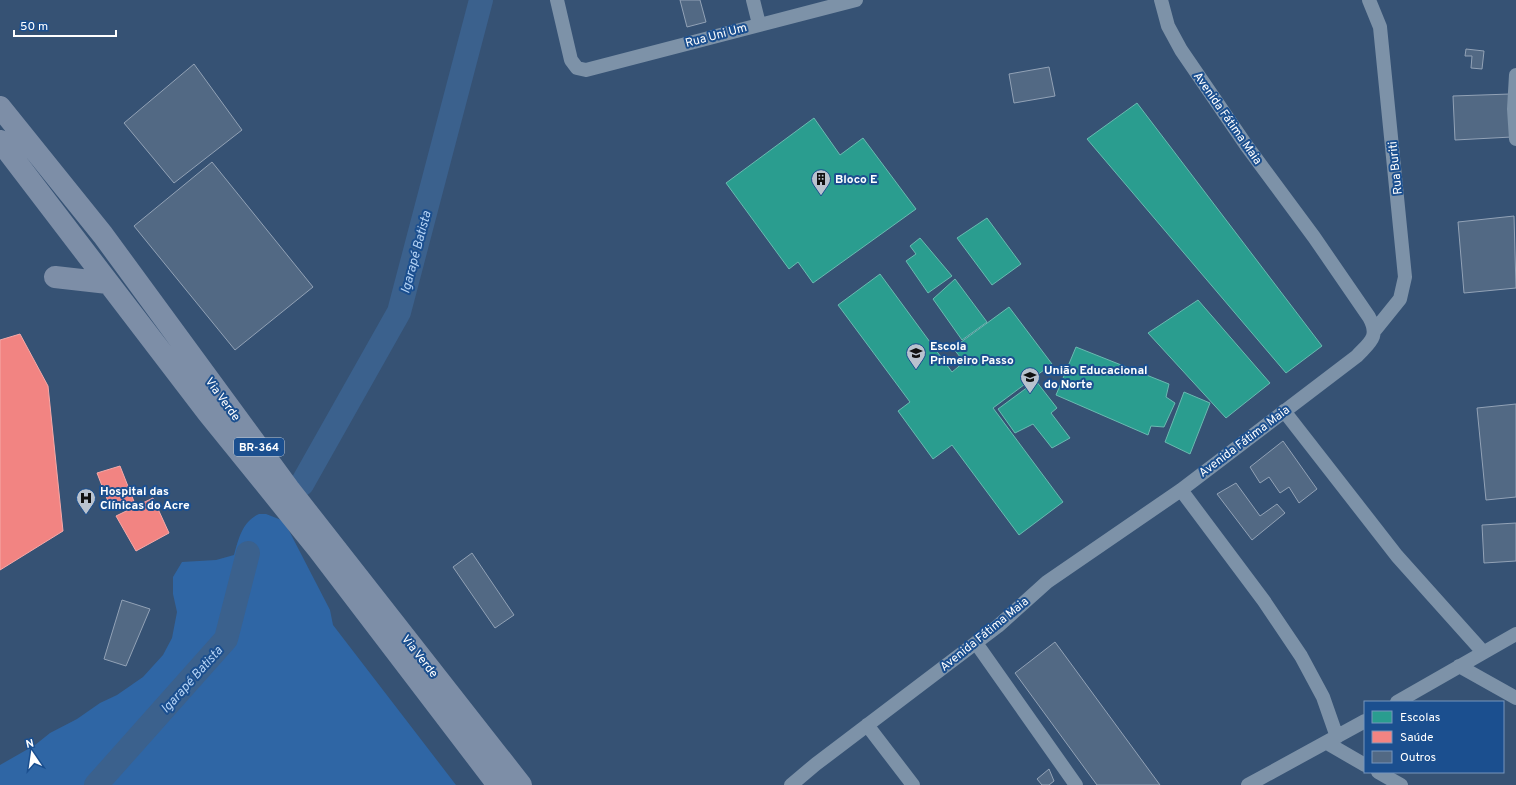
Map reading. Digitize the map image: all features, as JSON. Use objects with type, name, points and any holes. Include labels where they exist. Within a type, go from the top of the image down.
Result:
[{"type":"main road","name":"Via Verde","points":[[0,107],[103,235],[289,489],[521,785]]},
{"type":"main road","name":"Via Verde","points":[[0,142],[220,428],[318,549],[498,785]]},
{"type":"main road","points":[[55,277],[108,283]]},
{"type":"street","name":"Rua Uni Um","points":[[558,0],[571,60],[577,68],[586,70],[856,0]]},
{"type":"street","points":[[753,0],[759,24]]},
{"type":"street","name":"Avenida Fátima Maia","points":[[791,785],[867,725],[976,643],[1047,582],[1181,490],[1284,410],[1357,356],[1370,342],[1375,330],[1369,317],[1246,145],[1181,50],[1168,26],[1161,0]]},
{"type":"street","name":"Rua Buriti","points":[[1369,0],[1380,27],[1405,277],[1400,299],[1375,330]]},
{"type":"street","points":[[1516,75],[1514,109],[1516,139]]},
{"type":"street","points":[[1284,410],[1397,556],[1483,652]]},
{"type":"street","points":[[1181,490],[1264,600],[1301,656],[1324,697],[1332,740],[1364,764]]},
{"type":"street","points":[[1399,701],[1516,634]]},
{"type":"street","points":[[976,643],[1076,785]]},
{"type":"street","points":[[1459,666],[1516,698]]},
{"type":"street","points":[[1248,785],[1364,722]]},
{"type":"street","points":[[867,725],[913,785]]},
{"type":"street","points":[[1380,773],[1400,785]]},
{"type":"shaded area","points":[[259,514],[266,514],[284,521],[330,610],[333,625],[456,785],[0,785],[0,765],[35,745],[50,733],[77,719],[100,703],[117,695],[143,677],[163,655],[172,638],[177,612],[173,594],[173,577],[182,562],[216,560],[234,555],[245,526],[253,517]]},
{"type":"building: Escolas","points":[[1137,103],[1322,346],[1286,373],[1087,139]]},
{"type":"building: Escolas","name":"Bloco E","points":[[814,118],[840,155],[863,138],[916,209],[813,283],[798,262],[789,269],[726,183]]},
{"type":"building: Escolas","points":[[987,218],[1021,264],[992,285],[957,238]]},
{"type":"building: Escolas","points":[[920,238],[952,276],[928,293],[906,261],[916,254],[910,246]]},
{"type":"building: Escolas","points":[[880,274],[952,372],[964,362],[953,348],[1009,307],[1052,364],[993,408],[1063,502],[1019,535],[952,445],[933,459],[898,411],[910,402],[838,305]]},
{"type":"building: Escolas","points":[[955,279],[987,322],[962,340],[933,299]]},
{"type":"building: Escolas","points":[[1198,300],[1270,383],[1226,418],[1148,333]]},
{"type":"building: Escolas","points":[[1076,347],[1169,384],[1166,397],[1175,403],[1164,427],[1151,426],[1148,435],[1056,395]]},
{"type":"building: Escolas","points":[[1036,381],[1057,408],[1051,413],[1070,438],[1052,448],[1033,424],[1015,433],[998,409]]},
{"type":"building: Escolas","points":[[1184,392],[1210,403],[1190,454],[1165,442]]},
{"type":"building: Saúde","points":[[20,334],[48,386],[63,531],[0,570],[0,340]]},
{"type":"building: Saúde","points":[[120,466],[135,504],[111,509],[97,473]]},
{"type":"building: Saúde","points":[[153,498],[169,533],[136,551],[116,516]]},
{"type":"building: Outros","points":[[680,0],[700,0],[706,22],[687,27]]},
{"type":"building: Outros","points":[[1466,49],[1484,51],[1482,69],[1471,68],[1472,56],[1465,56]]},
{"type":"building: Outros","points":[[194,64],[242,130],[174,183],[124,123]]},
{"type":"building: Outros","points":[[1049,67],[1055,96],[1014,103],[1009,74]]},
{"type":"building: Outros","points":[[1510,94],[1512,137],[1455,140],[1453,96]]},
{"type":"building: Outros","points":[[212,162],[313,287],[235,350],[134,226]]},
{"type":"building: Outros","points":[[1514,216],[1516,288],[1464,293],[1458,222]]},
{"type":"building: Outros","points":[[1516,404],[1516,497],[1486,500],[1477,408]]},
{"type":"building: Outros","points":[[1283,441],[1317,489],[1299,503],[1289,487],[1280,493],[1269,477],[1260,483],[1250,467]]},
{"type":"building: Outros","points":[[1236,483],[1260,516],[1277,504],[1285,513],[1252,540],[1217,494]]},
{"type":"building: Outros","points":[[1516,523],[1516,561],[1484,563],[1482,525]]},
{"type":"building: Outros","points":[[472,553],[514,615],[495,628],[453,567]]},
{"type":"building: Outros","points":[[122,600],[150,609],[126,666],[104,659]]},
{"type":"building: Outros","points":[[1055,642],[1160,785],[1097,785],[1015,673]]},
{"type":"building: Outros","points":[[1049,769],[1054,781],[1049,785],[1042,785],[1037,779]]},
{"type":"waterway","name":"Igarapé Batista","points":[[302,484],[399,312],[481,0]]},
{"type":"waterway","name":"Igarapé Batista","points":[[96,785],[226,639],[248,553]]},
{"type":"place","name":"Bloco E","points":[[821,196]]},
{"type":"place","name":"Escola Primeiro Passo","points":[[916,370]]},
{"type":"place","name":"União Educacional do Norte","points":[[1030,394]]},
{"type":"place","name":"Hospital das Clínicas do Acre","points":[[86,515]]}]
